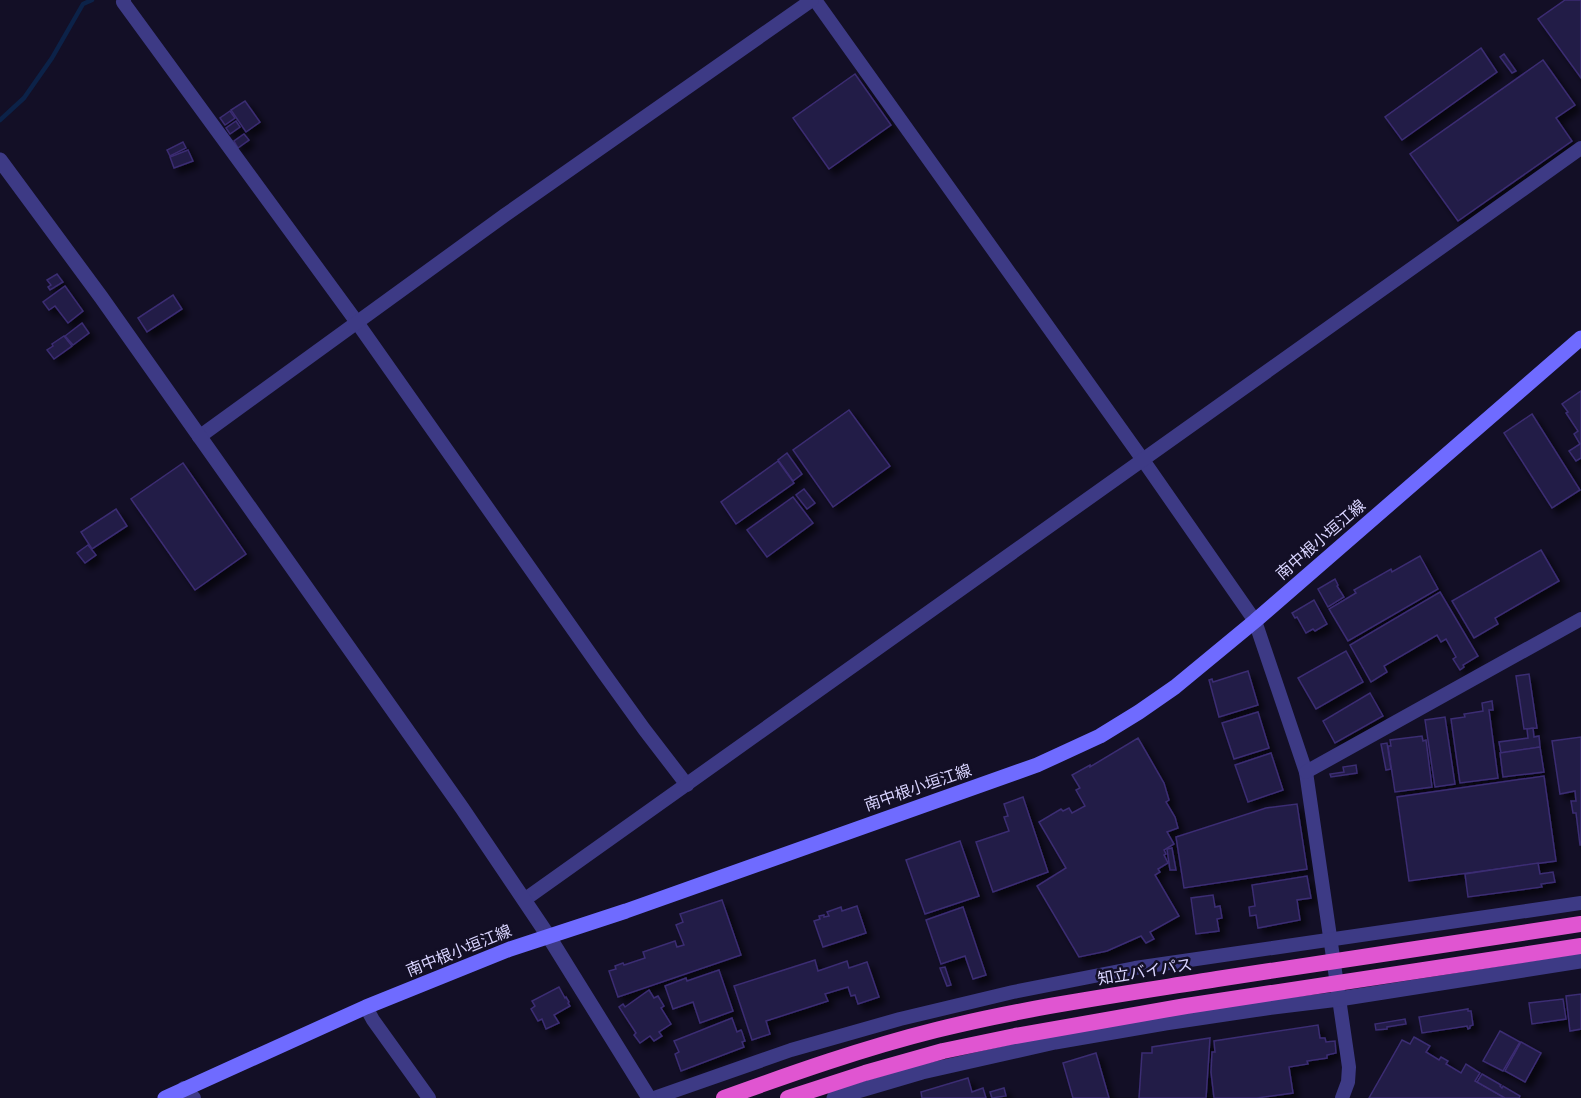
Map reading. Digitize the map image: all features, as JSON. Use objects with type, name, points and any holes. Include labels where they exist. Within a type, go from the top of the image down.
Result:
[{"type":"highway","name":"知立バイパス","points":[[724,1098],[862,1051],[935,1030],[1010,1014],[1095,998],[1581,924]]},
{"type":"highway","points":[[788,1098],[943,1051],[1015,1036],[1186,1006],[1581,946]]},
{"type":"main road","name":"南中根小垣江線","points":[[165,1098],[189,1093],[366,1007],[510,949],[626,911],[1037,765],[1100,736],[1166,693],[1255,621],[1581,338]]},
{"type":"street","points":[[124,0],[123,2],[356,321],[644,729],[687,785]]},
{"type":"street","points":[[199,437],[356,321],[633,123],[814,0],[1143,460],[1255,621],[1306,772],[1349,1067],[1348,1082],[1342,1098]]},
{"type":"street","points":[[524,900],[1581,148]]},
{"type":"street","points":[[0,160],[101,297],[462,808],[549,936],[649,1098]]},
{"type":"street","points":[[1306,772],[1581,619]]},
{"type":"street","points":[[654,1098],[791,1050],[900,1019],[1012,992],[1135,968],[1581,903]]},
{"type":"street","points":[[834,1098],[922,1072],[1055,1042],[1165,1023],[1340,999],[1581,960]]},
{"type":"street","points":[[366,1007],[429,1098]]},
{"type":"building","points":[[1565,0],[1581,0],[1581,78],[1538,19]]},
{"type":"building","points":[[1481,48],[1497,72],[1402,140],[1385,117]]},
{"type":"building","points":[[1504,54],[1516,71],[1512,73],[1500,57]]},
{"type":"building","points":[[1543,60],[1575,105],[1556,118],[1572,141],[1458,221],[1410,154]]},
{"type":"building","points":[[855,74],[891,125],[829,169],[793,118]]},
{"type":"building","points":[[245,101],[260,122],[246,132],[231,110]]},
{"type":"building","points":[[230,111],[235,118],[225,125],[220,118]]},
{"type":"building","points":[[236,121],[240,127],[230,134],[226,128]]},
{"type":"building","points":[[244,134],[249,140],[238,148],[234,141]]},
{"type":"building","points":[[183,142],[186,148],[170,156],[167,150]]},
{"type":"building","points":[[188,150],[193,161],[174,168],[170,157]]},
{"type":"building","points":[[57,274],[63,282],[50,290],[48,287],[51,285],[47,280]]},
{"type":"building","points":[[65,286],[83,311],[68,323],[55,306],[49,310],[43,302]]},
{"type":"building","points":[[173,295],[182,309],[147,332],[138,318]]},
{"type":"building","points":[[82,323],[89,333],[73,345],[65,336]]},
{"type":"building","points":[[64,336],[72,346],[54,359],[47,350]]},
{"type":"building","points":[[1581,391],[1581,458],[1576,461],[1569,451],[1580,444],[1574,434],[1578,431],[1562,404]]},
{"type":"building","points":[[849,410],[890,466],[833,507],[793,450]]},
{"type":"building","points":[[1532,414],[1580,490],[1552,508],[1504,433]]},
{"type":"building","points":[[787,453],[802,474],[793,481],[778,460]]},
{"type":"building","points":[[778,461],[794,483],[736,524],[721,502]]},
{"type":"building","points":[[183,463],[246,554],[195,590],[131,499]]},
{"type":"building","points":[[804,489],[815,503],[807,509],[796,495]]},
{"type":"building","points":[[793,497],[813,523],[767,557],[747,530]]},
{"type":"building","points":[[116,509],[127,526],[92,549],[81,532]]},
{"type":"building","points":[[88,545],[96,555],[85,563],[77,553]]},
{"type":"building","points":[[1541,550],[1559,581],[1495,618],[1498,624],[1474,638],[1452,601]]},
{"type":"building","points":[[1420,556],[1438,589],[1348,641],[1329,609],[1356,593],[1354,590]]},
{"type":"building","points":[[1335,579],[1344,597],[1328,607],[1318,589]]},
{"type":"building","points":[[1440,592],[1478,656],[1463,665],[1464,667],[1460,670],[1453,659],[1456,657],[1446,639],[1441,642],[1437,635],[1384,666],[1387,672],[1371,682],[1350,645]]},
{"type":"building","points":[[1314,600],[1327,624],[1306,633],[1297,617],[1295,618],[1292,613]]},
{"type":"building","points":[[1346,651],[1363,682],[1316,709],[1298,678]]},
{"type":"building","points":[[1248,671],[1258,705],[1219,717],[1209,680],[1212,679],[1213,682]]},
{"type":"building","points":[[1529,674],[1537,728],[1524,729],[1516,676]]},
{"type":"building","points":[[1370,693],[1383,716],[1335,743],[1323,721]]},
{"type":"building","points":[[1492,701],[1493,710],[1489,710],[1498,778],[1460,783],[1451,719],[1483,711],[1482,703]]},
{"type":"building","points":[[1258,712],[1269,748],[1234,759],[1222,723]]},
{"type":"building","points":[[1445,717],[1455,784],[1435,787],[1425,720]]},
{"type":"building","points":[[1533,728],[1534,737],[1539,736],[1540,747],[1501,753],[1499,742],[1528,738],[1527,729]]},
{"type":"building","points":[[1422,736],[1423,741],[1426,740],[1432,787],[1395,792],[1388,746],[1391,746],[1390,740]]},
{"type":"building","points":[[1581,737],[1580,845],[1576,813],[1573,813],[1571,801],[1576,801],[1575,791],[1560,794],[1552,741]]},
{"type":"building","points":[[1138,738],[1164,783],[1169,800],[1166,802],[1175,817],[1178,828],[1167,832],[1174,844],[1164,850],[1168,863],[1158,869],[1160,872],[1155,875],[1179,916],[1150,932],[1154,939],[1146,943],[1141,936],[1107,951],[1079,957],[1037,886],[1066,868],[1039,822],[1061,809],[1063,811],[1069,808],[1072,813],[1085,806],[1076,790],[1080,788],[1072,775],[1090,765],[1090,767]]},
{"type":"building","points":[[1387,743],[1391,769],[1386,770],[1381,744]]},
{"type":"building","points":[[1540,747],[1544,772],[1503,777],[1500,753]]},
{"type":"building","points":[[1271,753],[1283,790],[1248,802],[1235,765]]},
{"type":"building","points":[[1356,765],[1357,773],[1331,777],[1330,774],[1344,772],[1343,767]]},
{"type":"building","points":[[1544,776],[1556,861],[1409,881],[1397,797]]},
{"type":"building","points":[[1023,797],[1048,872],[993,892],[976,842],[1009,831],[1004,817],[1008,816],[1004,804]]},
{"type":"building","points":[[1297,804],[1307,869],[1184,888],[1176,837],[1266,808]]},
{"type":"building","points":[[960,841],[979,896],[925,914],[906,860]]},
{"type":"building","points":[[1172,848],[1176,870],[1170,870],[1167,849]]},
{"type":"building","points":[[1538,863],[1540,874],[1553,872],[1555,882],[1541,884],[1542,887],[1468,897],[1465,874]]},
{"type":"building","points":[[1307,876],[1311,898],[1297,900],[1300,920],[1258,928],[1256,915],[1250,916],[1249,907],[1255,906],[1252,885]]},
{"type":"building","points":[[1213,895],[1215,907],[1220,906],[1222,918],[1217,919],[1219,931],[1196,934],[1191,898]]},
{"type":"building","points":[[722,900],[741,955],[618,997],[609,971],[623,963],[624,965],[645,958],[643,952],[675,941],[677,947],[684,945],[676,925],[683,922],[680,914]]},
{"type":"building","points":[[857,906],[866,933],[823,947],[814,921],[820,919],[819,916],[829,916],[827,912],[841,907],[842,911]]},
{"type":"building","points":[[963,907],[986,975],[973,979],[965,956],[941,964],[926,920]]},
{"type":"building","points":[[815,960],[818,971],[847,961],[849,968],[867,962],[879,997],[858,1004],[855,995],[851,996],[848,987],[825,994],[828,1001],[766,1021],[770,1034],[752,1040],[734,986]]},
{"type":"building","points":[[945,967],[951,985],[947,986],[940,968]]},
{"type":"building","points":[[719,970],[733,1011],[700,1023],[693,1002],[673,1009],[665,986]]},
{"type":"building","points":[[559,987],[570,1006],[554,1015],[559,1023],[546,1029],[542,1019],[538,1021],[531,1009],[535,1006],[532,1001]]},
{"type":"building","points":[[649,990],[654,998],[658,996],[664,1006],[661,1008],[671,1024],[659,1032],[662,1036],[654,1041],[650,1036],[640,1043],[619,1007],[623,1004],[625,1007]]},
{"type":"building","points":[[1581,994],[1581,1029],[1570,1031],[1566,996]]},
{"type":"building","points":[[1563,999],[1566,1019],[1532,1024],[1529,1003]]},
{"type":"building","points":[[1468,1009],[1471,1011],[1473,1025],[1470,1028],[1468,1029],[1467,1026],[1422,1033],[1419,1017]]},
{"type":"building","points":[[732,1018],[737,1032],[741,1030],[742,1032],[744,1047],[681,1071],[675,1054],[679,1052],[674,1041]]},
{"type":"building","points":[[1405,1019],[1406,1024],[1376,1030],[1375,1024]]},
{"type":"building","points":[[1318,1025],[1320,1038],[1325,1038],[1326,1042],[1335,1041],[1336,1053],[1327,1055],[1327,1058],[1307,1061],[1308,1064],[1289,1067],[1293,1093],[1257,1098],[1214,1098],[1211,1072],[1212,1052],[1215,1052],[1214,1041]]},
{"type":"building","points":[[1500,1031],[1520,1042],[1503,1071],[1483,1061]]},
{"type":"building","points":[[1414,1037],[1430,1046],[1426,1052],[1439,1060],[1441,1057],[1448,1061],[1446,1064],[1461,1073],[1466,1064],[1480,1073],[1475,1081],[1505,1098],[1369,1098],[1402,1040],[1410,1044]]},
{"type":"building","points":[[1210,1038],[1206,1098],[1139,1098],[1142,1053],[1152,1053],[1152,1047]]},
{"type":"building","points":[[1521,1042],[1541,1053],[1525,1082],[1505,1071]]},
{"type":"building","points":[[1096,1053],[1109,1098],[1073,1098],[1063,1063]]},
{"type":"building","points":[[1482,1074],[1501,1085],[1502,1088],[1503,1086],[1520,1096],[1519,1098],[1505,1098],[1477,1082]]},
{"type":"building","points":[[968,1078],[972,1092],[983,1088],[986,1098],[922,1098],[921,1092]]},
{"type":"building","points":[[1004,1088],[1006,1096],[992,1098],[990,1092]]},
{"type":"waterway","points":[[0,120],[24,98],[52,58],[83,4],[92,0]]}]
